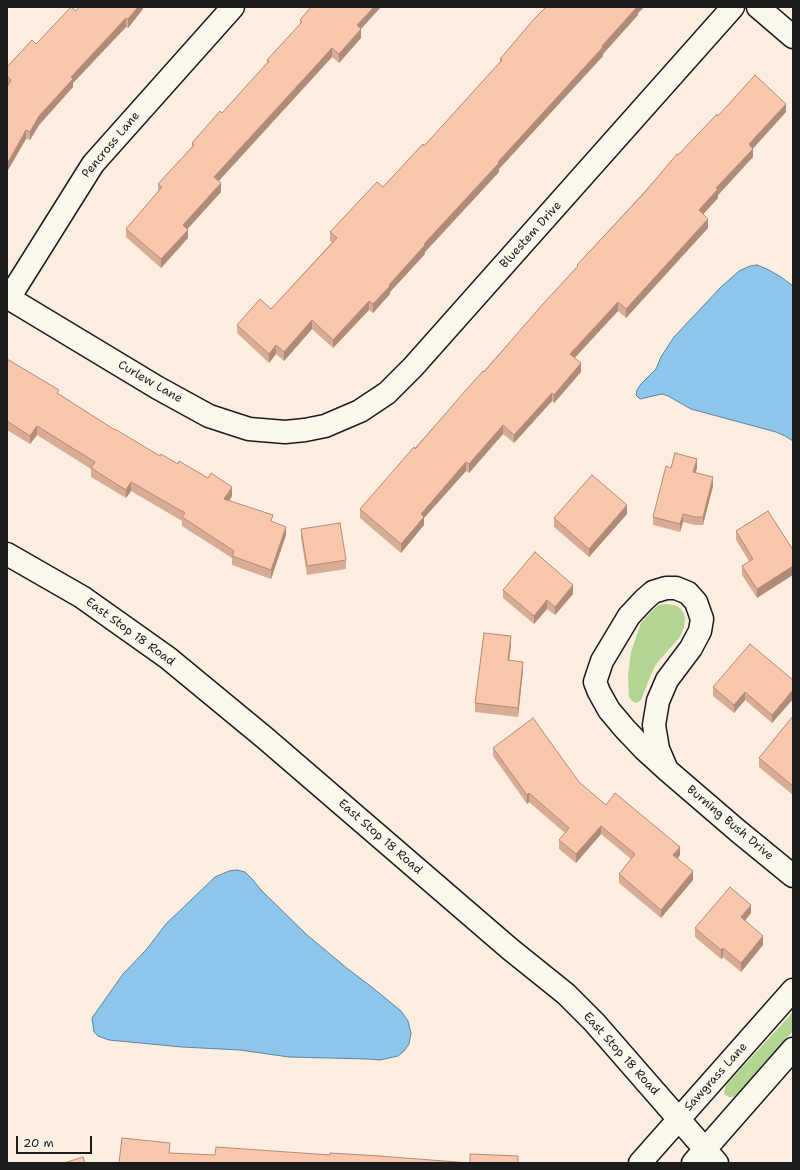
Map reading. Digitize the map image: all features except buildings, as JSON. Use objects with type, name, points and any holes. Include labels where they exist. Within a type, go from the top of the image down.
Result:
[{"type":"street","name":"Pencross Lane","points":[[8,298],[93,164],[233,7]]},
{"type":"street","name":"Bluestem Drive","points":[[305,430],[324,426],[360,411],[387,393],[418,361],[733,7]]},
{"type":"street","points":[[758,7],[793,37]]},
{"type":"street","name":"Curlew Lane","points":[[8,298],[152,384],[210,416],[249,429],[285,432],[305,430]]},
{"type":"street","name":"East Stop 18 Road","points":[[7,554],[82,598],[168,658],[265,738],[504,944],[566,994],[594,1022],[679,1119],[705,1158]]},
{"type":"street","name":"Burning Bush Drive","points":[[667,770],[658,749],[654,725],[658,701],[667,680],[691,648],[700,632],[702,619],[696,602],[688,593],[676,588],[666,588],[653,592],[629,616],[602,661],[595,682],[599,692],[609,710],[644,749],[667,770],[738,831],[793,876]]},
{"type":"street","name":"Sawgrass Lane","points":[[640,1163],[793,990]]},
{"type":"street","points":[[705,1158],[793,1049]]},
{"type":"green space","points":[[659,605],[675,605],[681,609],[685,619],[684,627],[679,638],[656,664],[642,698],[636,703],[629,697],[628,675],[631,652],[641,623]]},
{"type":"green space","points":[[793,1012],[793,1031],[736,1095],[729,1097],[725,1095],[724,1092],[726,1085]]},
{"type":"water","points":[[757,265],[781,277],[793,286],[793,441],[776,432],[691,409],[662,394],[640,399],[636,395],[641,384],[656,369],[661,357],[674,337],[721,287],[739,271],[750,266]]},
{"type":"water","points":[[237,870],[245,872],[261,890],[307,935],[401,1011],[408,1021],[411,1033],[409,1044],[404,1051],[398,1056],[380,1060],[289,1057],[240,1050],[182,1047],[109,1040],[98,1036],[94,1032],[92,1018],[123,974],[146,950],[166,924],[215,877],[229,871]]}]
